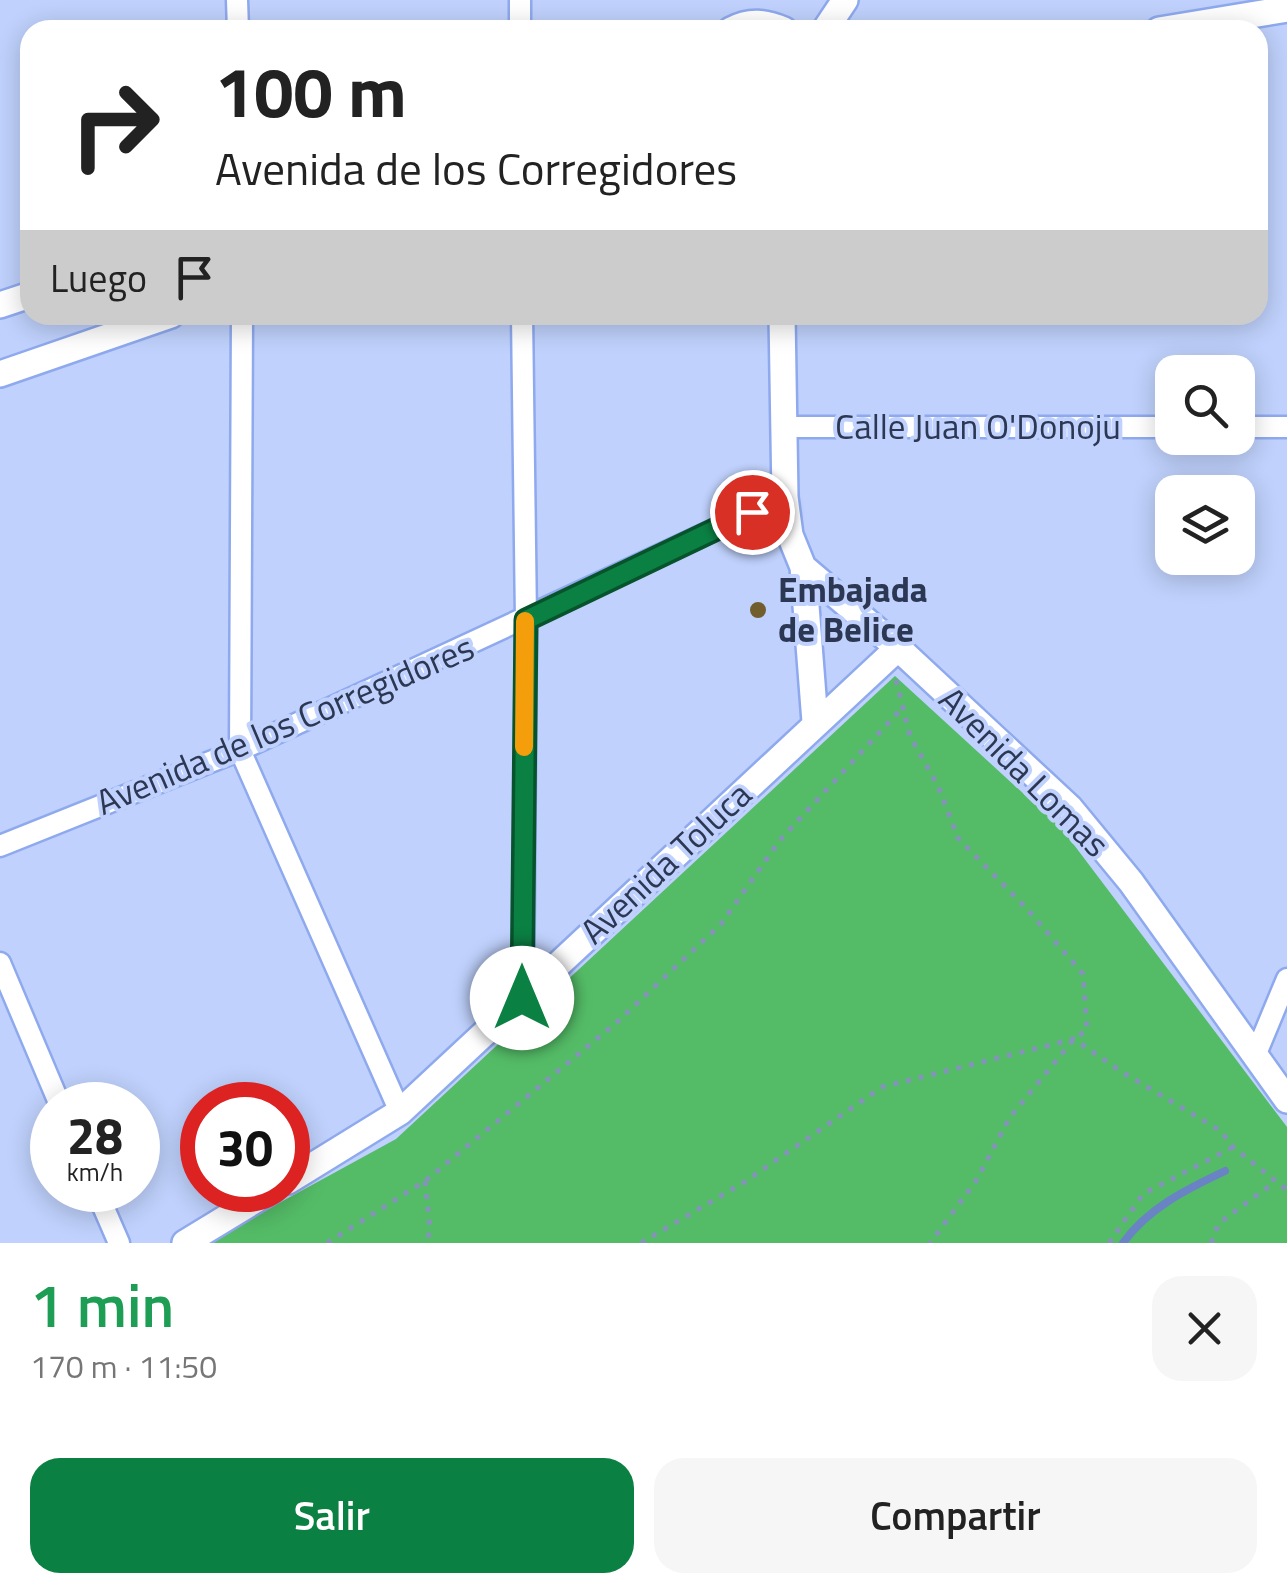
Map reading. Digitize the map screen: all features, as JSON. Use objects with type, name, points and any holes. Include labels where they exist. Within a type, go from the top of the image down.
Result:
[{"type":"street","points":[[748,20],[768,0]]},
{"type":"street","points":[[1220,20],[1287,9]]},
{"type":"street","points":[[0,374],[142,325]]},
{"type":"street","points":[[242,325],[240,750],[400,1112]]},
{"type":"street","points":[[522,325],[526,620],[522,998]]},
{"type":"street","points":[[782,325],[785,497],[790,536],[803,567],[815,722]]},
{"type":"street","name":"Calle Juan O'Donoju","points":[[783,427],[1155,427]]},
{"type":"street","points":[[1255,427],[1287,427]]},
{"type":"street","name":"Avenida de los Corregidores","points":[[0,846],[240,750],[785,497]]},
{"type":"street","name":"Avenida Lomas","points":[[803,567],[898,648],[1070,808],[1131,882],[1287,1100]]},
{"type":"street","name":"Avenida Toluca","points":[[310,1167],[400,1112],[898,648]]},
{"type":"street","points":[[0,962],[50,1082]]},
{"type":"street","points":[[1254,1056],[1287,979]]},
{"type":"street","points":[[105,1212],[118,1243]]},
{"type":"street","points":[[186,1243],[236,1212]]},
{"type":"path","points":[[898,648],[895,676],[910,736],[938,786],[958,838],[1083,974],[1086,1030],[1074,1038],[1010,1117],[976,1181],[930,1243]]},
{"type":"path","points":[[327,1243],[425,1181],[616,1023],[720,924],[780,840],[903,707]]},
{"type":"path","points":[[641,1243],[746,1181],[882,1087],[1074,1038],[1122,1072],[1222,1131],[1233,1147],[1287,1190]]},
{"type":"path","points":[[1109,1243],[1143,1194],[1233,1147]]},
{"type":"path","points":[[425,1181],[426,1240]]},
{"type":"path","points":[[1212,1243],[1219,1223],[1275,1182]]},
{"type":"green space","points":[[895,676],[1062,829],[1287,1127],[1287,1243],[206,1243],[263,1212],[310,1212],[310,1186],[396,1139]]},
{"type":"waterway","points":[[1123,1243],[1156,1210],[1225,1171]]},
{"type":"slow traffic","points":[[524,747],[525,621]]},
{"type":"place","name":"Embajada de Belice","points":[[758,610]]},
{"type":"route","points":[[522,998],[526,620],[752,512]]}]
